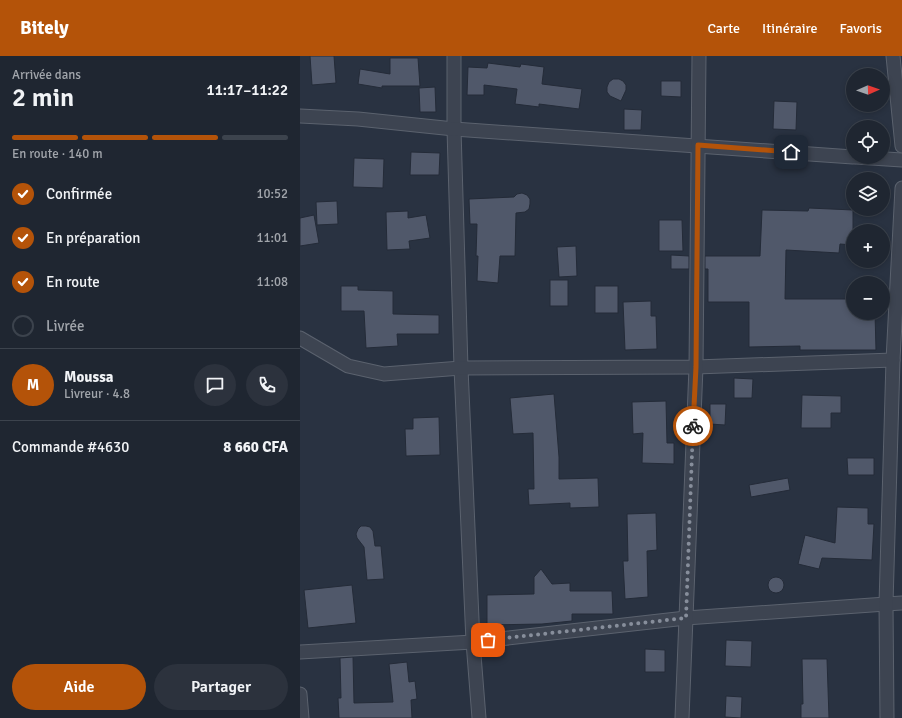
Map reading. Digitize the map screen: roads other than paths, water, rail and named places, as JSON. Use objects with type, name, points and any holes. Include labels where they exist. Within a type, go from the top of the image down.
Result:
[{"type":"street","points":[[454,56],[454,128],[461,368],[473,642],[479,718]]},
{"type":"street","points":[[682,718],[696,367],[699,56]]},
{"type":"street","points":[[893,56],[902,146]]},
{"type":"street","points":[[300,116],[358,119],[454,128],[846,156]]},
{"type":"street","points":[[890,159],[902,160]]},
{"type":"street","points":[[887,718],[886,604],[893,360],[902,188]]},
{"type":"street","points":[[300,338],[348,366],[384,374],[461,368],[696,367],[893,360]]},
{"type":"street","points":[[300,652],[473,642],[686,618],[902,603]]},
{"type":"street","points":[[300,694],[302,718]]}]
